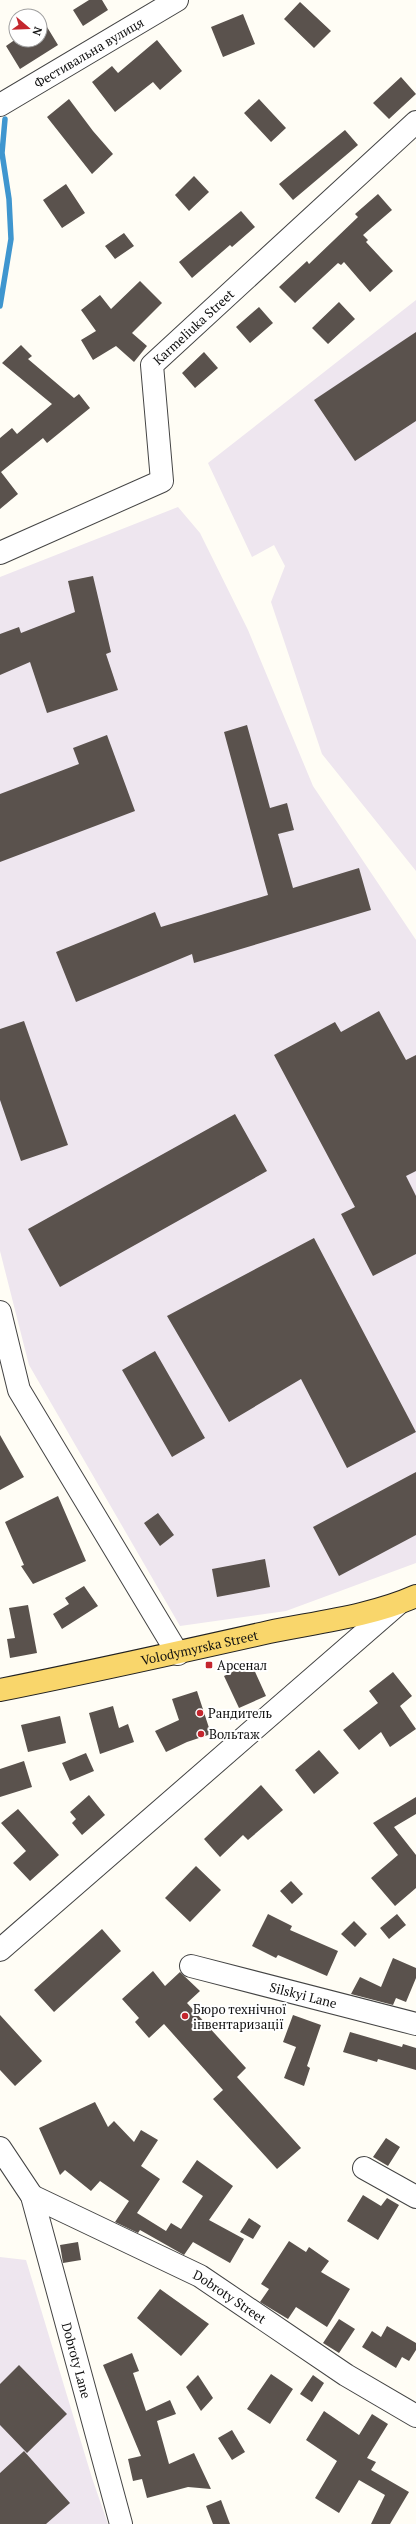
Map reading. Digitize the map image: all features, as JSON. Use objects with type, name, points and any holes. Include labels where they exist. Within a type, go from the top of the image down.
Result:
[{"type":"main road","name":"Volodymyrska Street","points":[[0,1690],[178,1654],[407,1600]]},
{"type":"street","name":"Фестивальна вулиця","points":[[0,105],[177,0]]},
{"type":"street","name":"Karmeliuka Street","points":[[0,553],[162,481],[152,365],[416,122]]},
{"type":"street","points":[[0,1312],[19,1390],[178,1654]]},
{"type":"street","name":"Volodymyrska Street","points":[[0,1950],[407,1600]]},
{"type":"street","name":"Silskyi Lane","points":[[191,1966],[416,2024]]},
{"type":"street","points":[[0,2148],[32,2196]]},
{"type":"street","points":[[364,2168],[416,2197]]},
{"type":"street","name":"Dobroty Street","points":[[32,2196],[200,2276],[346,2375],[416,2416]]},
{"type":"street","name":"Dobroty Lane","points":[[32,2196],[121,2524]]},
{"type":"shaded area","points":[[416,300],[416,871],[322,754],[271,602],[285,566],[274,545],[252,557],[208,463]]},
{"type":"shaded area","points":[[178,507],[200,533],[248,630],[313,786],[416,940],[416,1563],[286,1611],[180,1626],[29,1365],[0,1251],[0,577]]},
{"type":"shaded area","points":[[0,2257],[26,2260],[92,2478],[108,2524],[0,2524]]},
{"type":"building","points":[[89,0],[102,0],[108,10],[83,26],[73,10]]},
{"type":"building","points":[[300,2],[331,31],[314,48],[284,19]]},
{"type":"building","points":[[243,14],[255,44],[223,57],[211,27]]},
{"type":"building","points":[[48,29],[58,45],[20,69],[6,46],[8,45],[8,48],[48,48]]},
{"type":"building","points":[[157,40],[182,71],[160,90],[153,82],[115,112],[92,82],[112,66],[118,73]]},
{"type":"building","points":[[401,77],[416,94],[389,119],[373,103]]},
{"type":"building","points":[[69,99],[93,131],[113,154],[92,174],[47,117]]},
{"type":"building","points":[[259,99],[286,128],[271,142],[244,113]]},
{"type":"building","points":[[345,130],[358,145],[293,200],[279,184]]},
{"type":"building","points":[[194,176],[209,192],[189,211],[175,195]]},
{"type":"building","points":[[66,184],[85,213],[62,228],[43,200]]},
{"type":"building","points":[[378,194],[392,210],[363,235],[368,240],[366,242],[393,271],[370,292],[344,262],[341,265],[338,263],[295,303],[279,287],[307,261],[309,264],[358,217],[355,214]]},
{"type":"building","points":[[241,211],[255,227],[232,247],[230,245],[192,278],[179,262]]},
{"type":"building","points":[[124,233],[134,246],[115,259],[105,246]]},
{"type":"building","points":[[140,281],[162,303],[132,333],[147,346],[134,362],[116,346],[93,360],[81,340],[96,331],[81,310],[100,295],[111,309]]},
{"type":"building","points":[[339,302],[355,319],[328,344],[312,328]]},
{"type":"building","points":[[259,307],[273,323],[250,343],[236,327]]},
{"type":"building","points":[[416,332],[416,421],[355,461],[314,400]]},
{"type":"building","points":[[21,345],[32,356],[28,359],[74,398],[79,394],[90,408],[47,443],[43,438],[1,472],[18,494],[0,509],[0,438],[12,428],[17,434],[52,404],[2,363]]},
{"type":"building","points":[[204,352],[218,368],[195,388],[182,373]]},
{"type":"building","points":[[93,576],[111,652],[106,654],[118,690],[47,713],[30,662],[0,675],[0,634],[19,627],[21,633],[75,612],[68,581]]},
{"type":"building","points":[[247,725],[270,808],[287,803],[294,830],[278,834],[293,888],[359,868],[371,910],[194,963],[192,954],[76,1002],[56,952],[155,912],[161,927],[268,895],[224,732]]},
{"type":"building","points":[[107,735],[135,811],[0,862],[0,794],[79,764],[73,748]]},
{"type":"building","points":[[379,1011],[406,1060],[416,1055],[416,1171],[406,1176],[416,1196],[416,1254],[373,1276],[341,1214],[355,1207],[274,1055],[335,1022],[341,1032]]},
{"type":"building","points":[[24,1021],[68,1145],[21,1161],[0,1100],[0,1029]]},
{"type":"building","points":[[235,1114],[267,1171],[60,1287],[28,1229]]},
{"type":"building","points":[[314,1238],[416,1432],[347,1468],[301,1379],[229,1422],[167,1316]]},
{"type":"building","points":[[155,1351],[205,1438],[172,1457],[122,1370]]},
{"type":"building","points":[[0,1435],[24,1477],[0,1490]]},
{"type":"building","points":[[416,1472],[416,1535],[339,1576],[313,1527]]},
{"type":"building","points":[[58,1496],[86,1561],[33,1584],[21,1566],[24,1565],[5,1522]]},
{"type":"building","points":[[158,1513],[174,1535],[160,1546],[144,1523]]},
{"type":"building","points":[[265,1559],[270,1587],[217,1597],[212,1569]]},
{"type":"building","points":[[84,1586],[98,1606],[62,1629],[53,1614],[69,1604],[65,1598]]},
{"type":"building","points":[[28,1605],[37,1653],[10,1658],[7,1639],[15,1638],[9,1608]]},
{"type":"building","points":[[251,1663],[266,1696],[239,1708],[224,1676]]},
{"type":"building","points":[[393,1672],[412,1696],[400,1706],[416,1729],[390,1747],[381,1732],[359,1750],[343,1730],[378,1703],[369,1691]]},
{"type":"building","points":[[197,1691],[211,1734],[187,1742],[166,1752],[155,1731],[179,1720],[172,1699]]},
{"type":"building","points":[[113,1706],[119,1728],[128,1724],[134,1742],[100,1754],[89,1713]]},
{"type":"building","points":[[60,1716],[66,1743],[28,1752],[21,1725]]},
{"type":"building","points":[[319,1750],[339,1773],[314,1794],[295,1770]]},
{"type":"building","points":[[86,1753],[94,1771],[70,1781],[62,1763]]},
{"type":"building","points":[[24,1761],[32,1787],[0,1797],[0,1769]]},
{"type":"building","points":[[261,1785],[283,1810],[248,1840],[243,1835],[220,1857],[204,1839]]},
{"type":"building","points":[[89,1795],[105,1815],[82,1835],[72,1823],[76,1819],[70,1812]]},
{"type":"building","points":[[416,1797],[416,1814],[394,1827],[416,1855],[416,1888],[395,1906],[371,1878],[398,1855],[373,1823]]},
{"type":"building","points":[[18,1809],[59,1855],[30,1881],[13,1863],[26,1851],[1,1823]]},
{"type":"building","points":[[196,1866],[221,1890],[190,1922],[165,1898]]},
{"type":"building","points":[[291,1881],[303,1894],[292,1904],[280,1891]]},
{"type":"building","points":[[268,1914],[292,1926],[290,1930],[338,1951],[327,1976],[278,1955],[276,1958],[252,1946]]},
{"type":"building","points":[[397,1914],[406,1925],[389,1939],[380,1928]]},
{"type":"building","points":[[354,1921],[367,1934],[355,1947],[341,1934]]},
{"type":"building","points":[[102,1929],[121,1951],[54,2012],[34,1990]]},
{"type":"building","points":[[393,1958],[416,1968],[416,1978],[406,2002],[396,1998],[393,2005],[351,1994],[360,1977],[381,1987]]},
{"type":"building","points":[[153,1971],[165,1986],[180,1972],[200,1991],[187,2003],[246,2068],[237,2077],[301,2148],[277,2169],[213,2099],[223,2090],[164,2024],[149,2038],[135,2022],[139,2018],[122,1999]]},
{"type":"building","points":[[0,2015],[42,2061],[15,2086],[0,2070]]},
{"type":"building","points":[[293,2015],[321,2025],[307,2066],[310,2068],[304,2086],[284,2078],[296,2047],[283,2042]]},
{"type":"building","points":[[350,2032],[402,2047],[403,2044],[416,2048],[416,2070],[378,2059],[377,2062],[343,2052]]},
{"type":"building","points":[[95,2102],[108,2127],[114,2121],[134,2142],[141,2130],[158,2140],[141,2166],[160,2179],[137,2213],[166,2231],[171,2223],[181,2229],[203,2196],[182,2182],[197,2160],[233,2186],[209,2220],[244,2239],[230,2263],[193,2242],[184,2255],[140,2230],[138,2233],[115,2222],[129,2201],[100,2181],[91,2191],[65,2170],[60,2175],[39,2128]]},
{"type":"building","points":[[386,2138],[400,2147],[388,2166],[373,2157]]},
{"type":"building","points":[[363,2195],[381,2206],[387,2198],[399,2205],[378,2240],[347,2221]]},
{"type":"building","points":[[249,2218],[261,2226],[253,2239],[240,2232]]},
{"type":"building","points":[[289,2241],[306,2252],[309,2247],[329,2261],[321,2272],[350,2289],[327,2327],[296,2307],[288,2319],[260,2302],[269,2289],[261,2284]]},
{"type":"building","points":[[78,2242],[81,2260],[63,2263],[60,2245]]},
{"type":"building","points":[[160,2289],[209,2324],[181,2356],[137,2318]]},
{"type":"building","points":[[339,2319],[355,2329],[339,2353],[323,2343]]},
{"type":"building","points":[[387,2326],[416,2343],[416,2350],[409,2361],[402,2357],[396,2368],[362,2347],[372,2331],[381,2337]]},
{"type":"building","points":[[132,2353],[139,2371],[133,2373],[146,2411],[170,2400],[176,2414],[157,2421],[169,2464],[194,2453],[211,2489],[188,2487],[147,2498],[142,2479],[133,2481],[128,2459],[141,2456],[103,2365]]},
{"type":"building","points":[[19,2365],[67,2414],[27,2453],[0,2425],[0,2384]]},
{"type":"building","points":[[271,2374],[293,2389],[270,2424],[247,2409]]},
{"type":"building","points":[[198,2375],[213,2398],[201,2411],[186,2387]]},
{"type":"building","points":[[313,2375],[324,2383],[312,2402],[300,2394]]},
{"type":"building","points":[[324,2411],[359,2435],[372,2414],[388,2424],[367,2458],[376,2462],[371,2470],[409,2492],[390,2524],[371,2524],[385,2495],[359,2480],[339,2513],[315,2498],[337,2461],[306,2440]]},
{"type":"building","points":[[232,2430],[245,2452],[232,2460],[218,2438]]},
{"type":"building","points":[[24,2451],[70,2503],[46,2524],[0,2524],[0,2473]]},
{"type":"building","points":[[221,2500],[230,2524],[213,2524],[206,2506]]},
{"type":"waterway","points":[[0,306],[11,239],[9,199],[2,153],[5,119]]},
{"type":"place","name":"Арсенал","points":[[209,1665]]},
{"type":"place","name":"Рандитель","points":[[200,1713]]},
{"type":"place","name":"Вольтаж","points":[[201,1734]]},
{"type":"place","name":"Бюро технічної інвентаризації","points":[[185,2016]]}]
